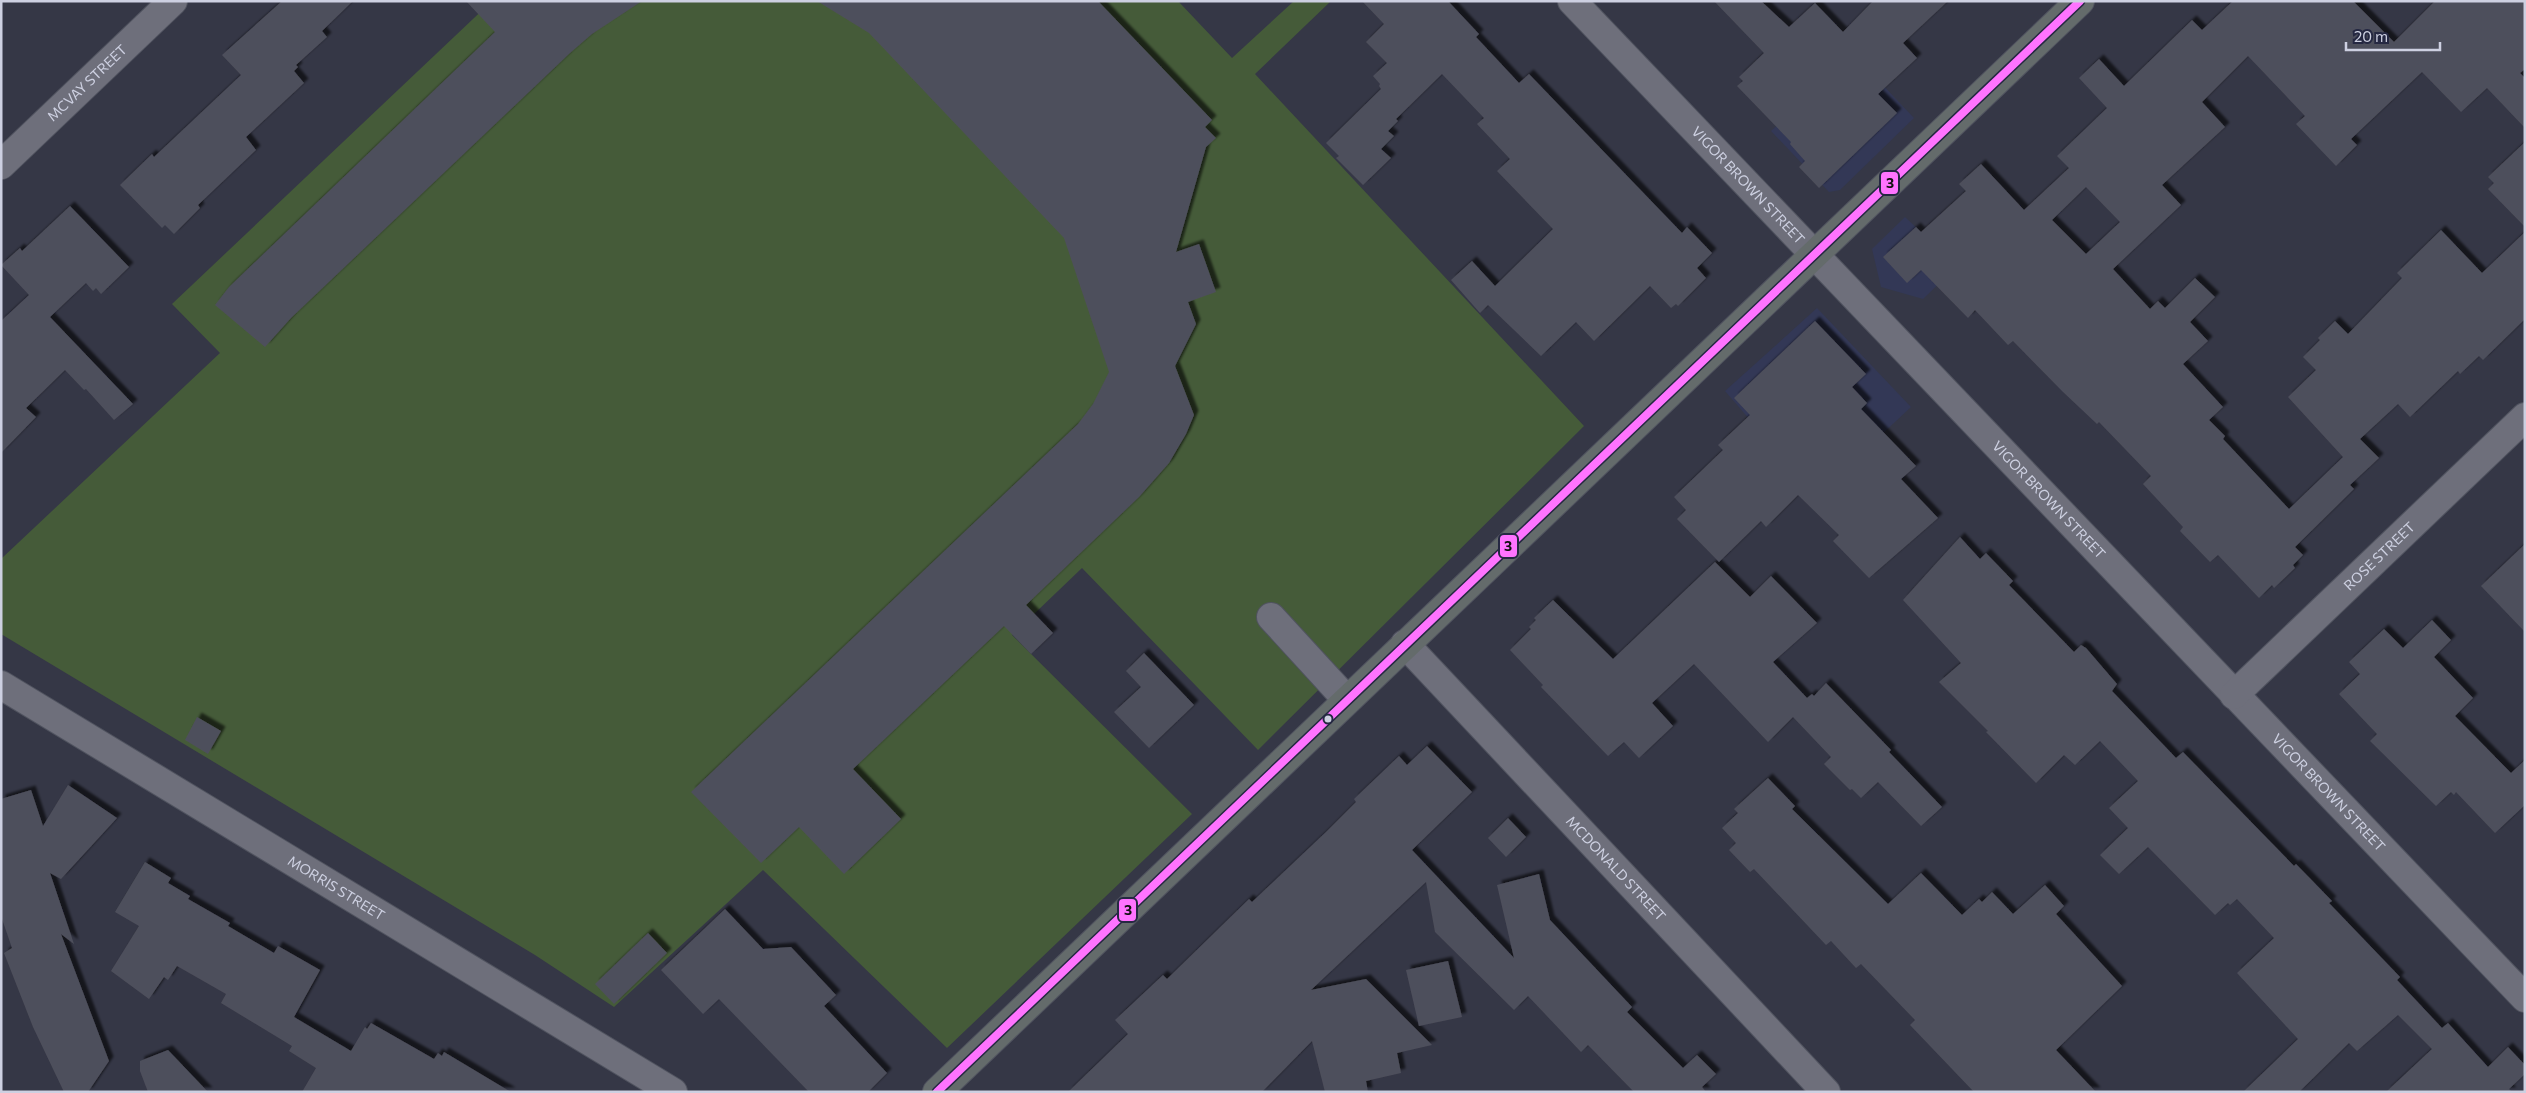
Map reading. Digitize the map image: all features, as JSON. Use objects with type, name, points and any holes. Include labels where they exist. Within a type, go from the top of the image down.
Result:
[{"type":"main road","points":[[937,1092],[2080,1]]},
{"type":"street","name":"MCVAY STREET","points":[[1,165],[172,1]]},
{"type":"street","name":"VIGOR BROWN STREET","points":[[1572,1],[2525,998]]},
{"type":"street","name":"ROSE STREET","points":[[2234,694],[2525,417]]},
{"type":"street","points":[[1272,617],[1347,700]]},
{"type":"street","name":"MCDONALD STREET","points":[[1405,644],[1826,1092]]},
{"type":"street","name":"MORRIS STREET","points":[[1,684],[673,1092]]},
{"type":"shaded area","points":[[1854,55],[1914,118],[1840,190],[1829,192],[1771,131]]},
{"type":"shaded area","points":[[1905,217],[1954,269],[1923,299],[1881,287],[1872,249]]},
{"type":"shaded area","points":[[1817,308],[1911,407],[1816,496],[1725,391]]},
{"type":"green space","points":[[492,1],[1178,1],[1232,58],[1294,1],[1331,1],[1255,74],[1584,426],[1258,750],[1082,568],[1012,635],[1192,814],[947,1048],[763,870],[614,1007],[535,955],[1,634],[1,559],[220,353],[172,304]]},
{"type":"building","points":[[282,1],[353,1],[322,31],[327,37],[296,65],[298,67],[294,71],[304,83],[246,137],[256,150],[198,205],[200,208],[174,234],[165,225],[162,228],[120,185],[152,154],[154,157],[241,75],[222,55]]},
{"type":"building","points":[[466,1],[642,1],[592,34],[570,53],[291,318],[265,347],[215,305],[229,287],[495,32]]},
{"type":"building","points":[[817,1],[1098,1],[1212,120],[1205,127],[1216,138],[1206,147],[1176,252],[1199,244],[1216,292],[1188,302],[1196,324],[1175,366],[1194,415],[1186,434],[1169,463],[1139,497],[1026,605],[1053,633],[1031,654],[1004,626],[853,769],[901,819],[844,874],[799,827],[761,863],[691,792],[1078,424],[1093,404],[1109,372],[1064,238],[869,33]]},
{"type":"building","points":[[1362,1],[1448,1],[1479,34],[1476,37],[1519,83],[1529,74],[1682,233],[1687,227],[1712,253],[1697,268],[1706,278],[1678,306],[1676,304],[1671,308],[1650,286],[1594,341],[1576,322],[1541,356],[1488,305],[1480,313],[1451,280],[1472,261],[1495,286],[1553,229],[1497,171],[1510,159],[1477,124],[1484,118],[1442,74],[1396,119],[1398,121],[1388,131],[1394,136],[1381,149],[1391,158],[1363,185],[1336,158],[1339,156],[1326,143],[1381,89],[1380,84],[1373,76],[1387,63],[1366,42],[1384,24]]},
{"type":"building","points":[[1714,1],[1761,1],[1789,27],[1815,3],[1843,32],[1873,1],[1948,1],[1903,43],[1917,58],[1878,94],[1897,113],[1819,188],[1799,167],[1805,161],[1790,144],[1791,142],[1737,86],[1743,81],[1739,77],[1764,53]]},
{"type":"building","points":[[2233,1],[2353,1],[2394,42],[2435,1],[2525,1],[2525,69],[2520,73],[2525,78],[2525,128],[2487,88],[2461,112],[2422,72],[2351,139],[2357,145],[2336,166],[2296,124],[2305,116],[2248,56],[2202,102],[2225,127],[2162,185],[2181,205],[2113,269],[2150,309],[2158,301],[2165,308],[2195,278],[2215,297],[2190,322],[2208,341],[2183,364],[2223,407],[2209,420],[2225,436],[2223,439],[2289,509],[2343,457],[2288,397],[2316,370],[2303,357],[2320,340],[2318,338],[2335,321],[2348,334],[2402,278],[2397,273],[2441,230],[2482,273],[2525,232],[2525,319],[2483,360],[2479,356],[2460,374],[2458,371],[2410,417],[2398,404],[2360,439],[2379,458],[2350,485],[2354,489],[2295,547],[2303,555],[2293,565],[2295,568],[2274,588],[2272,585],[2259,598],[2218,555],[2210,562],[2180,531],[2183,527],[2143,484],[2151,476],[2099,422],[2097,424],[2013,341],[2008,345],[1975,310],[1968,318],[1921,270],[1907,283],[1883,257],[1916,227],[1921,232],[1966,191],[1959,184],[1981,164],[2024,210],[2069,168],[2057,156],[2107,108],[2079,78],[2099,59],[2124,86],[2192,20],[2202,30]],"holes":[[[2086,187],[2120,222],[2086,254],[2052,220]]]},
{"type":"building","points":[[2525,142],[2525,227],[2488,189],[2494,183],[2488,177]]},
{"type":"building","points":[[70,206],[129,267],[101,294],[96,288],[93,291],[86,283],[50,317],[133,404],[114,420],[86,389],[84,390],[65,370],[26,408],[36,417],[1,453],[1,321],[29,295],[1,265],[20,248],[22,251]]},
{"type":"building","points":[[1815,321],[1866,374],[1852,387],[1867,403],[1861,409],[1916,466],[1901,479],[1938,518],[1869,578],[1833,541],[1839,535],[1798,495],[1766,527],[1761,521],[1719,562],[1677,519],[1686,510],[1674,497],[1723,450],[1718,445],[1750,415],[1734,398]]},
{"type":"building","points":[[1960,537],[1980,559],[1986,553],[2013,581],[2009,585],[2074,652],[2081,645],[2086,648],[2117,684],[2112,691],[2176,758],[2183,752],[2294,866],[2296,864],[2332,901],[2329,903],[2400,977],[2397,980],[2442,1028],[2448,1023],[2488,1067],[2508,1047],[2525,1065],[2525,1074],[2509,1089],[2512,1092],[2386,1092],[2432,1049],[2398,1015],[2357,1051],[2349,1043],[2299,1092],[2243,1092],[2298,1039],[2237,973],[2274,938],[2237,899],[2230,905],[2228,903],[2215,915],[2148,847],[2119,874],[2100,855],[2128,828],[2109,808],[2138,781],[2100,741],[2075,765],[2064,755],[2036,783],[1939,682],[1961,663],[1903,600]]},
{"type":"building","points":[[2525,544],[2525,632],[2481,586]]},
{"type":"building","points":[[1715,562],[1750,597],[1771,576],[1817,623],[1773,662],[1807,698],[1812,694],[1814,696],[1826,683],[1891,750],[1889,752],[1942,807],[1921,826],[1878,782],[1861,798],[1852,789],[1850,790],[1824,764],[1831,757],[1793,717],[1768,742],[1694,664],[1652,703],[1673,726],[1639,758],[1624,742],[1608,756],[1541,687],[1543,685],[1510,650],[1531,629],[1529,627],[1536,620],[1534,618],[1553,600],[1613,659]]},
{"type":"building","points":[[2432,620],[2451,640],[2434,657],[2473,698],[2455,716],[2511,773],[2525,760],[2525,805],[2495,833],[2456,792],[2454,795],[2451,792],[2436,806],[2370,741],[2377,734],[2339,694],[2360,674],[2349,662],[2384,629],[2403,648]]},
{"type":"building","points":[[1144,653],[1194,705],[1149,748],[1114,712],[1141,687],[1126,671]]},
{"type":"building","points":[[197,717],[221,731],[208,754],[185,740]]},
{"type":"building","points":[[1427,746],[1472,792],[1412,850],[1514,958],[1497,885],[1539,874],[1550,920],[1632,1007],[1627,1012],[1683,1068],[1697,1055],[1716,1074],[1702,1087],[1706,1092],[1634,1092],[1588,1045],[1581,1052],[1528,996],[1514,1010],[1435,932],[1426,882],[1311,990],[1366,979],[1432,1045],[1397,1053],[1401,1073],[1366,1081],[1368,1092],[1325,1092],[1312,1041],[1262,1092],[1068,1092],[1128,1034],[1115,1020],[1163,975],[1167,979],[1249,899],[1252,902],[1327,831],[1356,802],[1354,799],[1399,756],[1407,765]]},
{"type":"building","points":[[1768,778],[1795,806],[1792,809],[1888,904],[1921,873],[1962,915],[1979,899],[1982,902],[1992,892],[2013,914],[2045,885],[2064,906],[2056,914],[2122,986],[2056,1050],[2096,1092],[1974,1092],[1910,1025],[1915,1020],[1861,964],[1856,968],[1831,941],[1826,945],[1754,869],[1750,872],[1729,850],[1736,843],[1722,828],[1738,813],[1734,809]]},
{"type":"building","points":[[68,785],[117,818],[61,879],[50,873],[74,944],[61,934],[109,1061],[88,1092],[64,1092],[33,1027],[4,953],[12,948],[1,916],[1,799],[31,790],[43,826]]},
{"type":"building","points":[[1508,818],[1526,837],[1506,857],[1488,838]]},
{"type":"building","points":[[145,862],[171,878],[168,883],[190,896],[188,899],[230,923],[228,926],[274,953],[278,946],[320,970],[294,1017],[351,1051],[365,1027],[367,1029],[371,1023],[434,1059],[438,1053],[442,1056],[444,1052],[511,1092],[302,1092],[316,1068],[289,1051],[292,1046],[221,1003],[226,994],[177,966],[168,980],[164,977],[149,999],[111,971],[139,926],[115,912]]},
{"type":"building","points":[[725,909],[763,949],[791,947],[836,995],[824,1006],[887,1073],[868,1092],[809,1092],[719,999],[703,1014],[661,970]]},
{"type":"building","points":[[648,933],[667,953],[614,1004],[595,984]]},
{"type":"building","points":[[1448,961],[1462,1017],[1419,1026],[1406,970]]},
{"type":"building","points":[[168,1050],[208,1092],[148,1092],[140,1071],[140,1061]]},
{"type":"transit line","name":"3","points":[[937,1092],[2080,1]]}]
